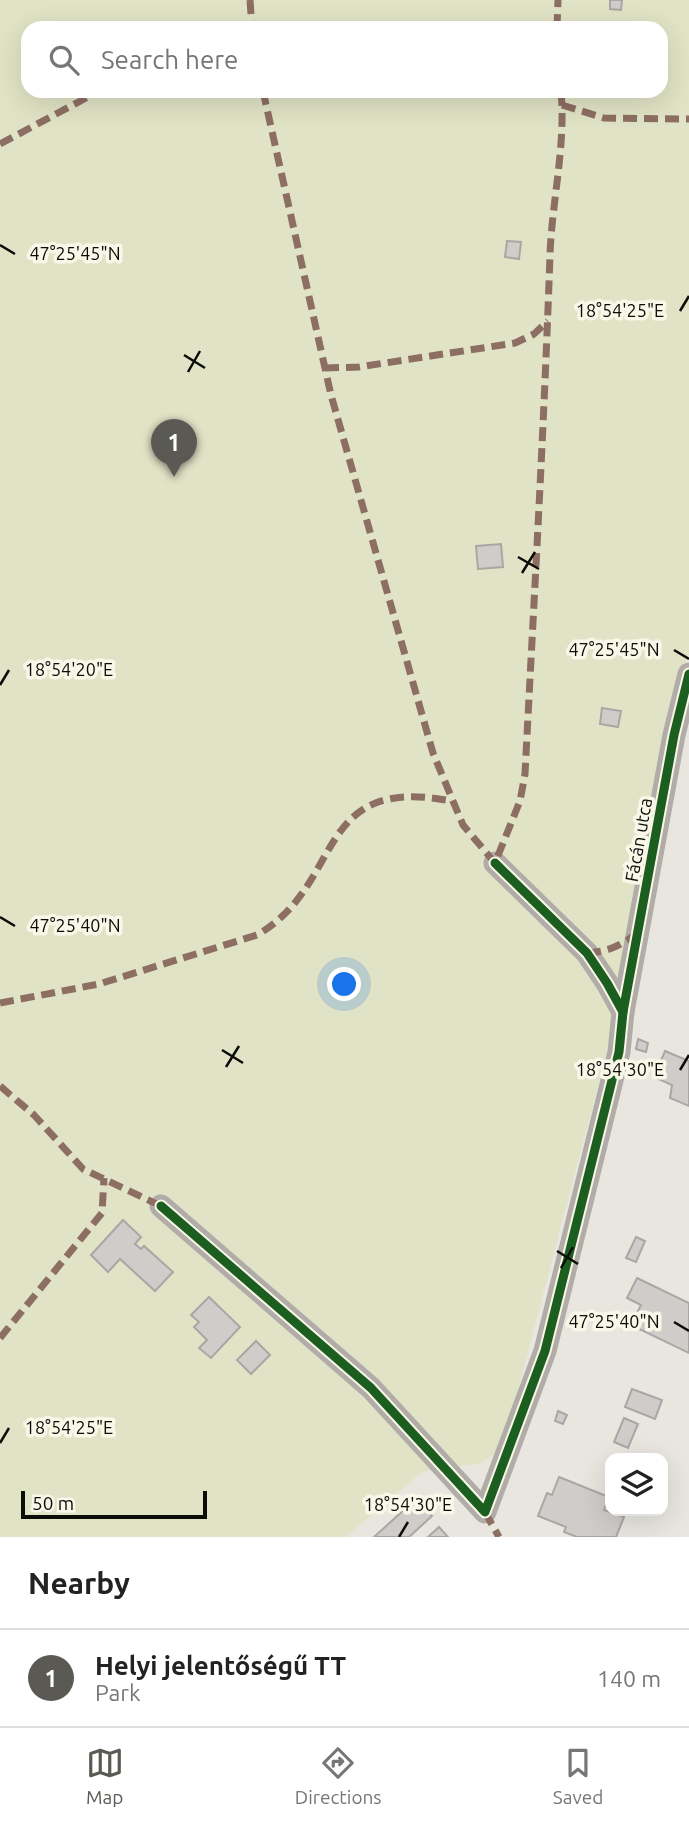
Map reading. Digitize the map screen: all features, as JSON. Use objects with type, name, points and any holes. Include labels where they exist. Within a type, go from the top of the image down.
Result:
[{"type":"street","name":"Fácán utca","points":[[446,1469],[485,1512],[551,1326],[619,1052],[623,1012],[674,735],[689,674]]},
{"type":"street","points":[[495,863],[587,953],[623,1012]]},
{"type":"street","points":[[161,1206],[362,1380],[446,1469],[465,1479],[479,1480],[502,1466]]},
{"type":"green space","points":[[0,0],[689,0],[689,653],[664,741],[615,1020],[507,1432],[495,1454],[481,1463],[422,1472],[346,1537],[0,1537]]},
{"type":"building","points":[[610,0],[622,0],[621,10],[610,9]]},
{"type":"building","points":[[507,241],[521,242],[519,259],[505,257]]},
{"type":"building","points":[[501,544],[503,567],[478,569],[476,546]]},
{"type":"building","points":[[602,708],[621,711],[618,727],[600,724]]},
{"type":"building","points":[[638,1039],[648,1043],[646,1052],[636,1049]]},
{"type":"building","points":[[665,1051],[689,1061],[689,1106],[670,1098],[672,1085],[654,1077]]},
{"type":"building","points":[[123,1220],[141,1237],[135,1244],[141,1249],[144,1246],[173,1272],[155,1291],[120,1259],[108,1272],[91,1255]]},
{"type":"building","points":[[636,1237],[645,1241],[636,1262],[626,1258]]},
{"type":"building","points":[[637,1278],[689,1303],[689,1353],[631,1325],[641,1305],[627,1298]]},
{"type":"building","points":[[209,1297],[240,1327],[211,1358],[199,1348],[207,1340],[194,1327],[199,1322],[191,1315]]},
{"type":"building","points":[[256,1341],[270,1355],[251,1374],[237,1360]]},
{"type":"building","points":[[632,1389],[662,1400],[655,1419],[625,1407]]},
{"type":"building","points":[[558,1411],[567,1415],[563,1424],[555,1421]]},
{"type":"building","points":[[624,1418],[638,1424],[628,1448],[614,1442]]},
{"type":"building","points":[[559,1477],[605,1495],[605,1516],[624,1517],[616,1537],[577,1537],[564,1532],[566,1527],[538,1516],[547,1493],[552,1495]]},
{"type":"building","points":[[416,1499],[432,1516],[409,1537],[374,1537]]},
{"type":"building","points":[[439,1527],[448,1537],[428,1537]]},
{"type":"marked path","points":[[250,0],[252,21]]},
{"type":"marked path","points":[[557,21],[558,0]]},
{"type":"marked path","points":[[0,144],[86,98]]},
{"type":"marked path","points":[[265,98],[331,395],[433,753],[463,825],[495,863],[520,801],[525,774],[551,234],[562,132],[561,98]]},
{"type":"marked path","points":[[562,105],[604,118],[689,119]]},
{"type":"marked path","points":[[325,368],[359,367],[515,343],[534,334],[548,321]]},
{"type":"marked path","points":[[0,1003],[99,984],[257,935],[285,913],[305,889],[335,839],[352,818],[375,803],[406,797],[451,801]]},
{"type":"marked path","points":[[587,953],[614,948],[637,933]]},
{"type":"marked path","points":[[0,1086],[34,1115],[83,1169],[161,1206]]},
{"type":"marked path","points":[[0,1338],[102,1213],[104,1178]]},
{"type":"marked path","points":[[485,1512],[499,1537]]},
{"type":"cycle path","points":[[623,1012],[674,735],[689,674]]},
{"type":"cycle path","points":[[161,1206],[371,1388],[485,1512],[545,1351],[619,1052],[623,1012],[587,953],[495,863]]},
{"type":"place","name":"Helyi jelentőségű TT","points":[[174,477]]}]
